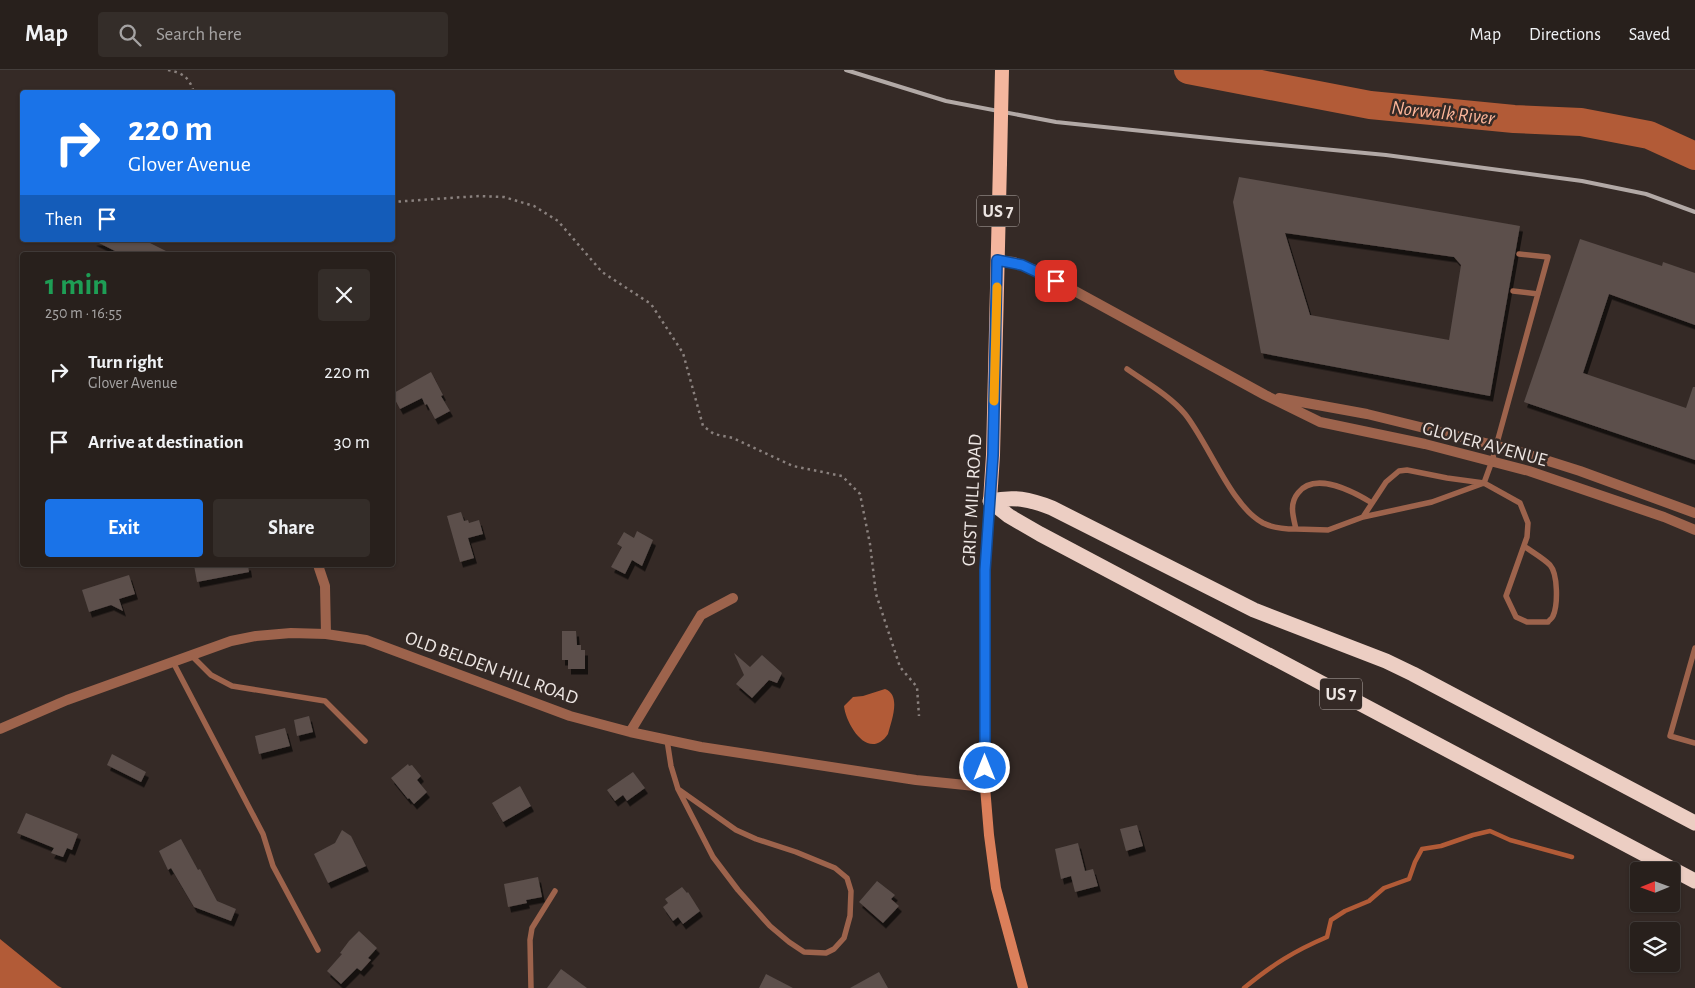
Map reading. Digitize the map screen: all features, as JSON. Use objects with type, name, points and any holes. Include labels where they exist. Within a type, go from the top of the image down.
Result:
[{"type":"highway","name":"GRIST MILL ROAD","points":[[990,500],[993,455],[1002,70]]},
{"type":"highway","name":"US 7","points":[[990,500],[1006,497],[1019,498],[1052,508],[1254,610],[1386,661],[1437,686],[1695,823]]},
{"type":"highway","name":"US 7","points":[[990,500],[1009,516],[1040,534],[1695,881]]},
{"type":"main road","name":"GRIST MILL ROAD","points":[[990,500],[985,570],[985,787],[988,835],[996,888],[1023,988]]},
{"type":"street","name":"GLOVER AVENUE","points":[[997,260],[1014,262],[1040,272],[1265,395],[1320,422],[1425,444],[1529,471],[1638,508],[1695,530]]},
{"type":"street","name":"GLOVER AVENUE","points":[[1265,395],[1367,414],[1496,446],[1580,472],[1695,513]]},
{"type":"street","points":[[319,567],[325,586],[326,634]]},
{"type":"street","points":[[630,732],[701,615],[733,598]]},
{"type":"street","name":"OLD BELDEN HILL ROAD","points":[[0,729],[66,700],[231,641],[256,636],[291,633],[326,634],[366,640],[570,716],[630,732],[701,748],[916,780],[985,787]]},
{"type":"lane","points":[[1127,369],[1163,394],[1184,412],[1201,436],[1242,506],[1262,523],[1280,529],[1328,530],[1363,517],[1432,502],[1484,483],[1492,461],[1548,257],[1519,254]]},
{"type":"lane","points":[[1513,291],[1538,294]]},
{"type":"lane","points":[[1363,517],[1386,482],[1399,471],[1407,470],[1484,483],[1520,503],[1528,523],[1527,537],[1506,596],[1516,617],[1527,622],[1548,622],[1553,616],[1556,596],[1555,575],[1545,561],[1524,546]]},
{"type":"lane","points":[[1296,529],[1292,514],[1293,499],[1303,486],[1315,483],[1329,485],[1352,492],[1372,503]]},
{"type":"lane","points":[[1695,648],[1670,736],[1695,743]]},
{"type":"lane","points":[[191,655],[210,675],[232,686],[324,701],[365,741]]},
{"type":"lane","points":[[173,662],[263,834],[273,866],[318,950]]},
{"type":"lane","points":[[667,740],[671,766],[678,789],[713,857],[738,890],[770,926],[804,952],[826,953],[834,949],[844,938],[850,916],[851,890],[847,878],[835,868],[736,830],[678,789]]},
{"type":"lane","points":[[531,988],[530,940],[532,928],[555,890]]},
{"type":"path","points":[[168,70],[178,72],[190,80],[193,90]]},
{"type":"path","points":[[395,202],[479,196],[504,197],[534,206],[558,221],[602,272],[651,304],[682,353],[703,426],[714,434],[733,438],[793,466],[842,476],[860,494],[870,544],[876,594],[900,666],[917,687],[919,716]]},
{"type":"shaded area","points":[[885,689],[890,692],[894,703],[888,734],[881,742],[873,744],[866,742],[854,731],[844,706],[853,697]]},
{"type":"shaded area","points":[[0,939],[58,986],[62,988],[0,988]]},
{"type":"building","points":[[1239,177],[1520,226],[1490,396],[1261,353],[1233,202]],"holes":[[[1285,233],[1454,257],[1461,265],[1449,340],[1310,315]]]},
{"type":"building","points":[[1580,239],[1662,266],[1663,262],[1695,273],[1695,325],[1609,294],[1583,373],[1686,408],[1693,387],[1695,387],[1695,460],[1524,402]]},
{"type":"building","points":[[97,242],[148,242],[168,252],[117,252]]},
{"type":"building","points":[[431,372],[443,395],[441,396],[450,411],[435,419],[422,398],[400,409],[395,400],[395,392]]},
{"type":"building","points":[[461,512],[464,521],[468,520],[469,523],[479,520],[483,534],[468,538],[474,558],[460,562],[447,516]]},
{"type":"building","points":[[637,531],[653,540],[642,566],[632,560],[625,574],[611,567],[622,547],[617,544],[624,532],[634,538]]},
{"type":"building","points":[[194,567],[248,567],[249,572],[197,582]]},
{"type":"building","points":[[129,575],[135,594],[119,599],[123,611],[111,605],[89,612],[82,590]]},
{"type":"building","points":[[562,631],[576,631],[577,645],[581,645],[581,650],[585,650],[585,669],[568,669],[568,660],[562,660]]},
{"type":"building","points":[[734,653],[750,667],[762,655],[782,673],[777,683],[769,680],[752,698],[736,684],[744,675]]},
{"type":"building","points":[[309,716],[313,732],[297,736],[294,720]]},
{"type":"building","points":[[285,728],[290,746],[259,754],[255,736]]},
{"type":"building","points":[[112,754],[146,772],[141,782],[107,765]]},
{"type":"building","points":[[408,764],[409,766],[412,765],[421,776],[417,780],[427,792],[414,804],[391,778]]},
{"type":"building","points":[[633,772],[645,788],[627,801],[623,795],[615,801],[607,790]]},
{"type":"building","points":[[520,786],[531,806],[503,822],[492,803]]},
{"type":"building","points":[[26,813],[78,834],[72,850],[67,848],[63,857],[51,853],[54,848],[17,833]]},
{"type":"building","points":[[1137,825],[1143,846],[1126,851],[1120,829]]},
{"type":"building","points":[[342,830],[351,836],[366,866],[328,883],[314,854],[335,843]]},
{"type":"building","points":[[181,839],[217,901],[236,909],[231,921],[194,907],[171,868],[168,870],[159,851]]},
{"type":"building","points":[[1078,843],[1085,871],[1093,869],[1098,886],[1075,892],[1071,876],[1061,879],[1055,849]]},
{"type":"building","points":[[538,877],[542,897],[526,900],[527,903],[508,907],[504,884]]},
{"type":"building","points":[[877,881],[895,895],[891,899],[899,906],[883,923],[859,902]]},
{"type":"building","points":[[682,887],[688,892],[700,911],[683,924],[678,917],[673,921],[663,907],[668,903],[665,899]]},
{"type":"building","points":[[359,931],[377,948],[368,958],[371,960],[361,971],[357,968],[341,984],[327,971],[342,954],[340,953],[349,941]]},
{"type":"building","points":[[561,969],[587,988],[547,988]]},
{"type":"building","points":[[879,972],[888,988],[850,988]]},
{"type":"building","points":[[766,974],[793,988],[759,988]]},
{"type":"waterway","name":"Norwalk River","points":[[1188,70],[1370,105],[1514,119],[1581,122],[1649,135],[1695,156]]},
{"type":"waterway","points":[[1244,988],[1284,959],[1327,937],[1331,920],[1345,911],[1369,901],[1384,888],[1409,879],[1422,849],[1441,846],[1490,831],[1510,840],[1572,857]]},
{"type":"railway","points":[[846,70],[946,101],[1056,122],[1386,155],[1582,181],[1646,194],[1695,212]]},
{"type":"slow traffic","points":[[994,401],[997,287]]},
{"type":"route","points":[[985,768],[985,570],[993,455],[997,260],[1014,262],[1040,272],[1056,281]]}]
